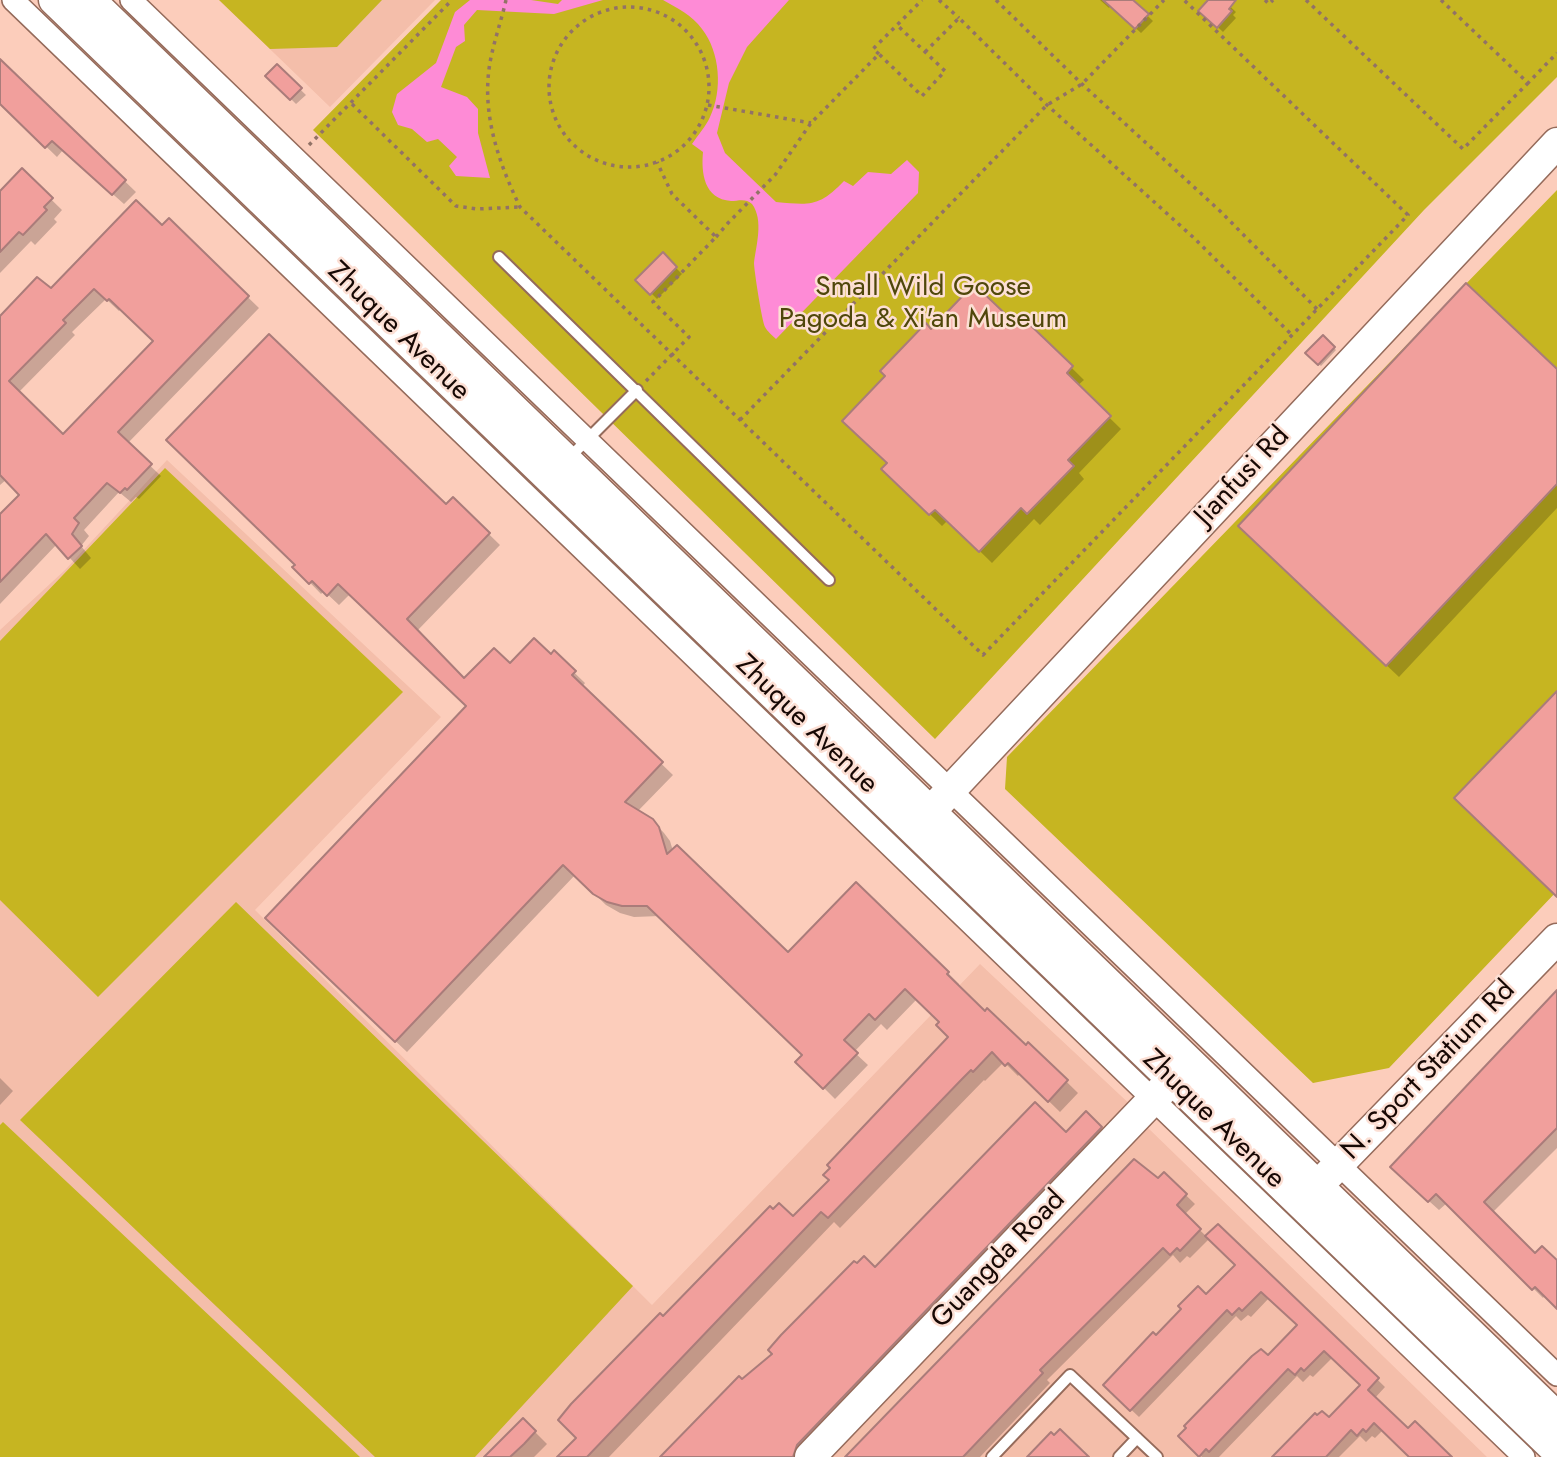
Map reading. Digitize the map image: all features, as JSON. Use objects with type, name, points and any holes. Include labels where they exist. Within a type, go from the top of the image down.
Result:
[{"type":"main road","name":"Zhuque Avenue","points":[[54,0],[816,734],[1171,1081],[1309,1195],[1557,1417]]},
{"type":"main road","name":"Zhuque Avenue","points":[[90,0],[577,450],[930,812],[1171,1081]]},
{"type":"main road","name":"Jianfusi Rd","points":[[930,812],[1557,143]]},
{"type":"main road","name":"N. Sport Statium Rd","points":[[1309,1195],[1557,939]]},
{"type":"main road","name":"Guangda Road","points":[[810,1457],[1171,1081]]},
{"type":"main road","name":"Zhuque Avenue","points":[[1309,1195],[1557,1451]]},
{"type":"street","points":[[13,0],[1171,1081],[1524,1457]]},
{"type":"street","points":[[131,0],[295,158],[577,450],[950,790],[1557,1375]]},
{"type":"lane","points":[[499,257],[830,580]]},
{"type":"lane","points":[[577,450],[637,390]]},
{"type":"lane","points":[[992,1457],[1070,1375],[1157,1457]]},
{"type":"lane","points":[[1119,1457],[1137,1438]]},
{"type":"path","points":[[295,158],[352,104],[452,0]]},
{"type":"path","points":[[506,0],[491,54],[489,106],[503,171],[520,207],[983,655],[1408,215],[1184,0]]},
{"type":"path","points":[[897,25],[945,71],[922,96],[873,49],[897,25],[922,0]]},
{"type":"path","points":[[939,0],[1292,335]]},
{"type":"path","points":[[996,0],[1082,84],[1220,211],[1318,309]]},
{"type":"path","points":[[740,420],[1047,105],[1082,84],[1164,0]]},
{"type":"path","points":[[1265,0],[1269,4],[1273,0]]},
{"type":"path","points":[[1306,0],[1463,149],[1557,53]]},
{"type":"path","points":[[1441,0],[1528,83]]},
{"type":"path","points":[[641,7],[666,15],[687,31],[702,52],[709,78],[708,105],[698,129],[680,149],[657,162],[631,167],[605,163],[581,151],[563,132],[552,108],[549,82],[555,57],[569,34],[590,17],[614,8],[641,7]]},
{"type":"path","points":[[925,52],[959,18]]},
{"type":"path","points":[[637,390],[689,337],[653,302],[775,175],[811,123],[879,54]]},
{"type":"path","points":[[352,104],[456,206],[477,209],[520,207]]},
{"type":"path","points":[[708,105],[811,123]]},
{"type":"path","points":[[657,162],[671,194],[716,237]]},
{"type":"shaded area","points":[[219,0],[435,0],[330,107]]},
{"type":"shaded area","points":[[470,0],[531,0],[558,4],[562,0],[603,0],[554,14],[477,10],[464,25],[465,41],[456,47],[441,87],[467,97],[478,109],[478,133],[490,178],[456,176],[449,166],[457,157],[438,139],[427,142],[412,129],[398,125],[392,112],[397,94],[436,63],[455,12]]},
{"type":"shaded area","points":[[663,0],[789,0],[747,47],[729,83],[717,133],[725,153],[776,202],[806,204],[821,200],[844,181],[853,186],[868,172],[891,174],[907,160],[919,172],[918,193],[776,339],[765,327],[758,295],[754,263],[758,233],[756,210],[747,201],[722,199],[710,190],[704,176],[703,152],[692,144],[708,120],[717,95],[718,72],[713,49],[694,20]]},
{"type":"shaded area","points":[[167,460],[441,717],[255,910],[652,1305],[980,964],[1135,1109],[797,1457],[0,1457],[0,630],[65,570]]},
{"type":"shaded area","points":[[1145,1125],[1487,1457],[826,1457]]},
{"type":"green space","points":[[219,0],[382,0],[337,47],[270,49]]},
{"type":"green space","name":"Small Wild Goose Pagoda & Xi'an Museum","points":[[441,0],[1557,0],[1557,77],[1424,210],[935,739],[313,130]]},
{"type":"green space","points":[[1557,190],[1557,891],[1389,1068],[1313,1083],[1005,789],[1007,757]]},
{"type":"green space","points":[[165,468],[403,692],[98,997],[0,900],[0,641]]},
{"type":"green space","points":[[236,902],[633,1286],[475,1457],[375,1457],[20,1120]]},
{"type":"green space","points":[[3,1122],[360,1457],[0,1457],[0,1125]]},
{"type":"building","points":[[1103,0],[1133,0],[1149,14],[1135,29]]},
{"type":"building","points":[[1208,0],[1236,0],[1229,9],[1232,11],[1217,28],[1198,11]]},
{"type":"building","points":[[0,59],[126,180],[112,195],[52,141],[45,148],[0,104]]},
{"type":"building","points":[[277,64],[302,88],[290,100],[265,76]]},
{"type":"building","points":[[22,168],[53,198],[44,207],[47,210],[23,235],[19,232],[0,252],[0,191]]},
{"type":"building","points":[[136,200],[162,225],[169,218],[249,296],[118,432],[152,464],[127,490],[125,488],[120,493],[107,483],[74,518],[79,523],[72,534],[82,546],[68,559],[46,534],[0,582],[0,514],[19,495],[0,475],[0,316],[37,277],[51,288]],"holes":[[[94,289],[107,301],[109,299],[153,341],[63,434],[9,381],[66,323],[63,320]]]},
{"type":"building","points":[[663,252],[677,267],[650,295],[635,280]]},
{"type":"building","points":[[1466,283],[1557,369],[1557,484],[1386,666],[1238,526]]},
{"type":"building","points":[[974,284],[1019,327],[1025,320],[1073,366],[1067,373],[1111,416],[1068,460],[1074,466],[1027,514],[1021,508],[979,552],[935,510],[929,515],[881,469],[887,463],[842,421],[885,376],[880,371],[926,323],[931,329]]},
{"type":"building","points":[[269,334],[446,504],[453,497],[490,533],[407,619],[464,678],[494,648],[510,663],[534,638],[551,654],[554,650],[576,671],[572,675],[663,762],[625,802],[653,819],[659,827],[667,854],[677,845],[788,952],[856,882],[949,972],[947,974],[985,1011],[987,1008],[1026,1045],[1028,1042],[1068,1080],[1048,1102],[1008,1063],[1005,1066],[992,1052],[973,1072],[971,1070],[963,1078],[828,1218],[821,1212],[587,1457],[557,1457],[576,1438],[558,1420],[571,1404],[660,1313],[663,1316],[770,1206],[773,1209],[779,1203],[793,1216],[829,1180],[823,1175],[830,1168],[827,1165],[948,1037],[936,1025],[939,1022],[905,989],[875,1020],[869,1014],[844,1040],[858,1053],[823,1089],[795,1062],[802,1055],[647,906],[622,906],[607,902],[593,894],[563,865],[395,1042],[265,918],[466,706],[338,584],[327,596],[312,581],[309,584],[292,567],[295,565],[166,440]]},
{"type":"building","points":[[1323,335],[1335,347],[1318,365],[1305,353]]},
{"type":"building","points":[[1557,691],[1557,897],[1454,798]]},
{"type":"building","points":[[1557,990],[1557,1128],[1484,1202],[1535,1253],[1542,1246],[1557,1260],[1557,1309],[1535,1287],[1532,1290],[1436,1194],[1428,1202],[1390,1167]]},
{"type":"building","points":[[1035,1102],[1066,1132],[1086,1111],[1102,1127],[797,1445],[793,1457],[660,1457],[739,1376],[742,1379],[772,1354],[768,1350],[781,1335],[854,1261],[857,1263],[864,1256],[875,1267]]},
{"type":"building","points":[[1134,1159],[1158,1178],[1164,1172],[1187,1194],[1177,1205],[1201,1229],[1180,1251],[1177,1248],[1170,1255],[1163,1248],[1040,1370],[1043,1373],[963,1457],[845,1457]]},
{"type":"building","points":[[1218,1224],[1379,1378],[1368,1390],[1408,1428],[1415,1421],[1452,1457],[1409,1457],[1374,1423],[1366,1432],[1363,1429],[1357,1436],[1351,1430],[1326,1457],[1272,1457],[1315,1413],[1317,1415],[1322,1411],[1329,1417],[1360,1385],[1324,1351],[1304,1371],[1301,1368],[1295,1375],[1288,1369],[1209,1452],[1206,1449],[1199,1457],[1178,1436],[1186,1428],[1184,1426],[1252,1356],[1261,1349],[1268,1355],[1297,1325],[1261,1292],[1242,1311],[1239,1308],[1232,1315],[1227,1310],[1130,1411],[1103,1385],[1153,1332],[1156,1335],[1181,1309],[1178,1306],[1198,1286],[1206,1294],[1235,1265],[1205,1236]]},
{"type":"building","points":[[523,1418],[536,1431],[524,1444],[510,1457],[484,1457]]},
{"type":"building","points":[[1060,1429],[1089,1457],[1027,1457],[1051,1432],[1054,1435]]}]
